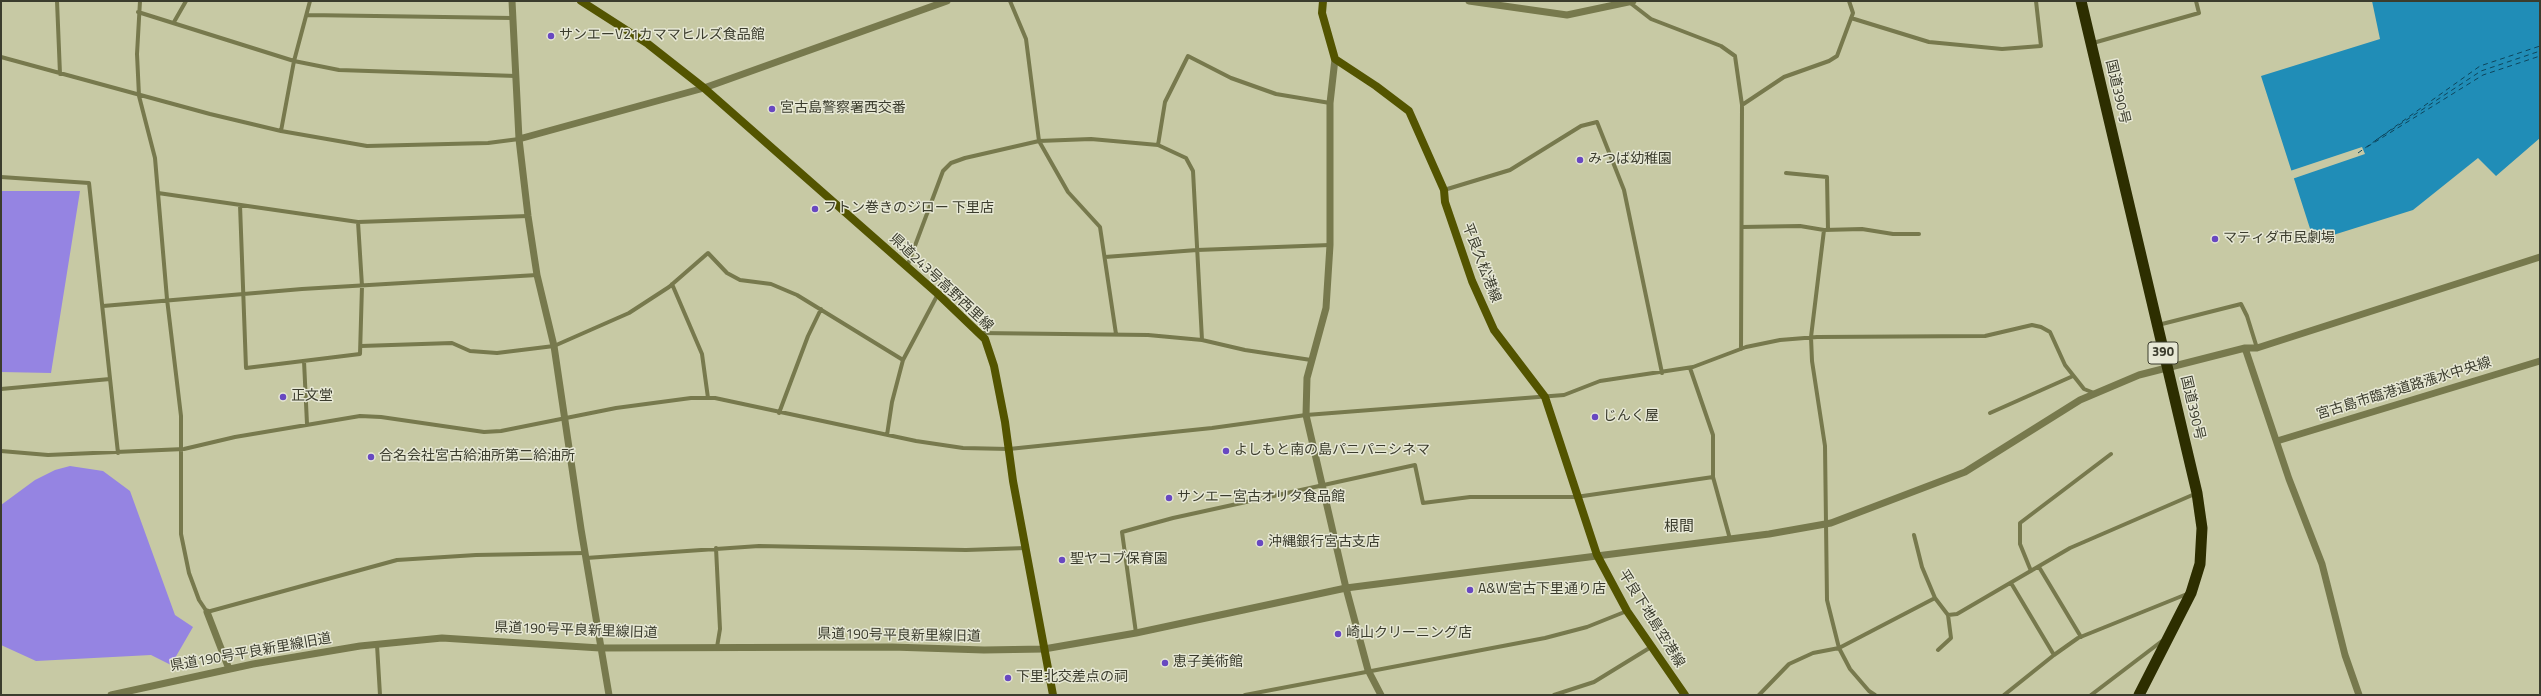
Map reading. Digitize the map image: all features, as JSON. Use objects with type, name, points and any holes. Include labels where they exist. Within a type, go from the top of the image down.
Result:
[{"type":"highway","name":"国道390号","points":[[2081,1],[2156,326],[2197,493],[2202,528],[2200,564],[2191,593],[2167,637],[2139,695]]},
{"type":"main road","name":"県道243号高野西里線","points":[[581,1],[648,44],[704,88],[938,294],[985,339],[994,366],[1053,695]]},
{"type":"main road","points":[[1323,1],[1322,13],[1335,59]]},
{"type":"main road","name":"平良久松港線","points":[[1335,59],[1376,86],[1409,111],[1444,190],[1446,202],[1472,281],[1494,330],[1545,397],[1576,497],[1597,555]]},
{"type":"main road","name":"平良下地島空港線","points":[[1597,555],[1627,610],[1685,695]]},
{"type":"street","points":[[57,1],[60,74]]},
{"type":"street","points":[[140,1],[138,12],[137,54],[140,96],[155,158],[167,299],[181,416],[181,534],[189,573],[199,600],[207,612],[229,669]]},
{"type":"street","points":[[174,22],[186,1]]},
{"type":"street","points":[[282,132],[294,61],[310,1]]},
{"type":"street","points":[[512,1],[519,139],[528,216],[537,274],[554,346],[585,556],[609,695]]},
{"type":"street","points":[[1,57],[140,96],[282,132],[367,146],[488,143],[519,139],[704,88],[947,1]]},
{"type":"street","points":[[1010,1],[1026,39],[1039,141],[1068,192],[1100,227],[1116,334]]},
{"type":"street","points":[[1469,1],[1567,15],[1631,2],[1651,19],[1721,46],[1735,56],[1742,105],[1741,349]]},
{"type":"street","points":[[1742,105],[1784,78],[1829,61],[1837,56],[1853,13],[1849,1]]},
{"type":"street","points":[[1851,18],[1929,42],[2002,49],[2041,46],[2036,1]]},
{"type":"street","points":[[2090,44],[2199,13],[2196,1]]},
{"type":"street","points":[[138,12],[174,22],[294,61],[339,70],[516,76]]},
{"type":"street","points":[[307,15],[512,18]]},
{"type":"street","points":[[1158,145],[1165,102],[1188,56],[1231,78],[1276,94],[1330,103]]},
{"type":"street","points":[[1335,59],[1330,103],[1330,245],[1326,308],[1306,378],[1306,415],[1324,486],[1346,588],[1368,670],[1381,695]]},
{"type":"street","points":[[1444,190],[1510,170],[1581,126],[1597,122],[1624,190],[1662,373]]},
{"type":"street","points":[[907,267],[943,172],[951,163],[965,158],[1039,141],[1091,139],[1158,145],[1186,158],[1191,164],[1202,340]]},
{"type":"street","points":[[1786,173],[1827,177],[1826,230],[1811,337],[1812,361],[1825,446],[1827,524],[1825,558],[1827,600],[1839,648],[1850,668],[1868,691],[1876,695]]},
{"type":"street","points":[[1,177],[90,183],[118,453]]},
{"type":"street","points":[[158,193],[358,222],[528,216]]},
{"type":"street","points":[[240,205],[246,368],[360,354],[362,286],[358,222]]},
{"type":"street","points":[[1742,227],[1800,226],[1826,230],[1862,229],[1893,234],[1919,234]]},
{"type":"street","points":[[1105,257],[1197,250],[1330,245]]},
{"type":"street","points":[[361,346],[452,342],[470,351],[497,353],[554,346],[629,313],[672,284],[708,253],[727,273],[740,280],[771,284],[797,295],[903,360]]},
{"type":"street","name":"県道190号平良新里線旧道","points":[[111,695],[229,669],[377,645],[442,638],[600,648],[718,646],[892,647],[984,650],[1044,649],[1136,633],[1346,588],[1597,555],[1730,540],[1827,524],[1965,472],[2094,393],[2139,375],[2245,348],[2257,348],[2540,257]]},
{"type":"street","points":[[103,306],[167,299],[537,274]]},
{"type":"street","points":[[672,284],[702,354],[708,398]]},
{"type":"street","points":[[887,435],[892,402],[903,360],[938,294]]},
{"type":"street","points":[[2156,326],[2241,304],[2248,316],[2257,348]]},
{"type":"street","points":[[779,413],[808,336],[821,310]]},
{"type":"street","points":[[1,451],[48,455],[182,449],[307,424],[360,416],[381,417],[484,432],[502,431],[616,408],[708,398],[734,401],[779,413],[887,435],[963,448],[1009,449],[1173,432],[1306,415],[1564,395],[1600,381],[1690,368],[1741,349],[1780,340],[1811,337],[1985,336],[2032,325],[2041,327],[2050,332],[2065,365],[2084,389],[2094,393]]},
{"type":"street","points":[[979,333],[1116,334],[1202,340],[1245,350],[1311,360]]},
{"type":"street","points":[[2245,348],[2276,441],[2322,564],[2345,655],[2359,695]]},
{"type":"street","points":[[304,361],[307,424]]},
{"type":"street","name":"宮古島市臨港道路漲水中央線","points":[[2276,441],[2540,361]]},
{"type":"street","points":[[1690,368],[1713,435],[1713,477],[1730,540]]},
{"type":"street","points":[[1990,413],[2073,376]]},
{"type":"street","points":[[1,389],[110,379]]},
{"type":"street","points":[[2031,571],[2020,544],[2020,523],[2110,454]]},
{"type":"street","points":[[1136,633],[1122,532],[1173,518],[1415,465],[1423,503],[1470,497],[1576,497],[1713,477]]},
{"type":"street","points":[[1948,615],[1957,614],[2070,548],[2197,493]]},
{"type":"street","points":[[1914,535],[1922,567],[1935,598],[1948,615],[1951,638],[1938,650]]},
{"type":"street","points":[[207,612],[397,560],[476,555],[585,556],[716,548],[799,545],[937,550],[1026,548]]},
{"type":"street","points":[[716,548],[720,629],[718,646]]},
{"type":"street","points":[[2039,566],[2081,637]]},
{"type":"street","points":[[2011,583],[2054,655]]},
{"type":"street","points":[[2004,695],[2054,655],[2081,637],[2191,593]]},
{"type":"street","points":[[1759,695],[1789,664],[1813,653],[1839,648],[1935,598]]},
{"type":"street","points":[[1245,695],[1368,670],[1545,638],[1587,628],[1627,610]]},
{"type":"street","points":[[2091,695],[2167,637]]},
{"type":"street","points":[[377,645],[380,695]]},
{"type":"street","points":[[1554,695],[1594,682],[1652,647]]},
{"type":"shaded area","points":[[1,191],[80,191],[51,373],[1,372]]},
{"type":"shaded area","points":[[70,466],[103,471],[130,491],[175,615],[193,627],[171,665],[151,655],[36,661],[1,645],[1,505],[35,480],[55,470]]},
{"type":"water","points":[[2372,1],[2540,1],[2540,138],[2496,176],[2478,158],[2413,210],[2314,241],[2261,76],[2380,39]]},
{"type":"pier","points":[[2362,147],[2365,154],[2292,179],[2290,171]]},
{"type":"ferry route","points":[[2358,153],[2480,66],[2540,46]]},
{"type":"ferry route","points":[[2376,140],[2481,71],[2540,51]]},
{"type":"ferry route","points":[[2367,147],[2483,75],[2540,56]]},
{"type":"place","name":"サンエーV21カママヒルズ食品館","points":[[551,36]]},
{"type":"place","name":"宮古島警察署西交番","points":[[772,109]]},
{"type":"place","name":"みつば幼稚園","points":[[1580,160]]},
{"type":"place","name":"フトン巻きのジロー 下里店","points":[[815,209]]},
{"type":"place","name":"マティダ市民劇場","points":[[2215,239]]},
{"type":"place","name":"正文堂","points":[[283,397]]},
{"type":"place","name":"じんく屋","points":[[1595,417]]},
{"type":"place","name":"よしもと南の島パニパニシネマ","points":[[1226,451]]},
{"type":"place","name":"合名会社宮古給油所第二給油所","points":[[371,457]]},
{"type":"place","name":"サンエー宮古オリタ食品館","points":[[1169,498]]},
{"type":"place","name":"沖縄銀行宮古支店","points":[[1260,543]]},
{"type":"place","name":"聖ヤコブ保育園","points":[[1062,560]]},
{"type":"place","name":"A&W宮古下里通り店","points":[[1470,590]]},
{"type":"place","name":"崎山クリーニング店","points":[[1338,634]]},
{"type":"place","name":"恵子美術館","points":[[1165,663]]},
{"type":"place","name":"下里北交差点の祠","points":[[1008,678]]},
{"type":"district","name":"根間","points":[[1679,527]]}]
